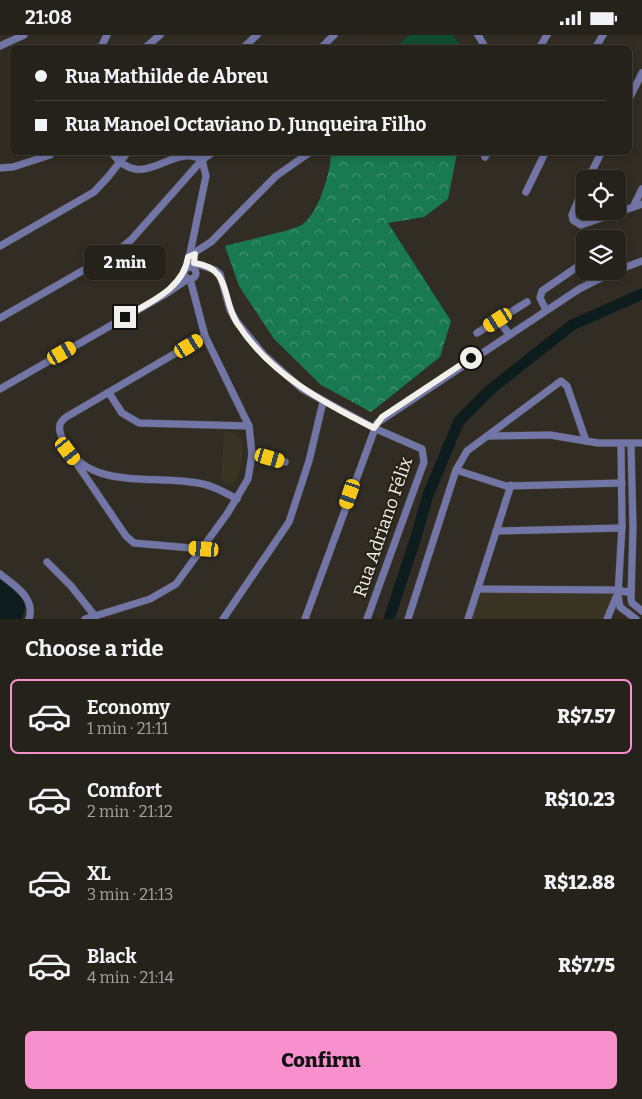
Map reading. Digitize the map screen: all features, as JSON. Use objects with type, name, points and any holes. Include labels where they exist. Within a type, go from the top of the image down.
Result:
[{"type":"street","points":[[0,46],[24,35]]},
{"type":"street","points":[[148,45],[160,35]]},
{"type":"street","points":[[246,45],[257,35]]},
{"type":"street","points":[[324,45],[334,35]]},
{"type":"street","points":[[632,93],[642,73]]},
{"type":"street","points":[[0,169],[13,167],[50,155]]},
{"type":"street","points":[[114,155],[118,161],[131,169],[142,170],[190,155],[202,160]]},
{"type":"street","points":[[0,246],[94,191],[108,177],[118,161],[125,155]]},
{"type":"street","points":[[0,318],[117,251],[130,240],[202,160],[209,155]]},
{"type":"street","points":[[0,389],[164,295],[192,271],[211,243],[276,176],[306,155]]},
{"type":"street","points":[[526,192],[544,155]]},
{"type":"street","points":[[592,170],[600,155]]},
{"type":"street","points":[[85,619],[136,604],[162,593],[176,584],[204,549],[248,479],[252,454],[249,426],[205,336],[196,302],[192,255],[193,239],[206,176],[202,160]]},
{"type":"street","points":[[633,207],[642,189]]},
{"type":"street","points":[[626,209],[642,204]]},
{"type":"street","points":[[576,205],[572,215],[573,220],[581,225],[595,220]]},
{"type":"street","points":[[192,255],[211,243]]},
{"type":"street","points":[[626,267],[642,261]]},
{"type":"street","points":[[546,310],[540,299],[542,291],[576,268]]},
{"type":"street","points":[[192,271],[220,274],[230,310],[248,337],[302,389],[374,428]]},
{"type":"street","points":[[305,619],[374,428],[382,417],[578,289],[597,280]]},
{"type":"street","points":[[477,333],[527,302]]},
{"type":"street","points":[[498,320],[509,334]]},
{"type":"street","points":[[204,549],[134,543],[126,535],[63,442],[59,424],[68,416],[205,336]]},
{"type":"street","points":[[408,619],[456,470],[467,451],[560,381],[563,381],[586,441]]},
{"type":"street","points":[[109,393],[122,413],[139,423],[249,426]]},
{"type":"street","points":[[223,619],[289,522],[309,461],[323,402]]},
{"type":"street","name":"Rua Adriano Félix","points":[[368,619],[424,462],[424,453],[420,446],[374,428]]},
{"type":"street","points":[[489,436],[550,435],[586,441],[621,444],[642,443]]},
{"type":"street","points":[[621,444],[622,528],[618,590],[620,607],[636,619]]},
{"type":"street","points":[[630,444],[633,518],[631,590],[632,603],[642,611]]},
{"type":"street","points":[[252,454],[285,462]]},
{"type":"street","points":[[75,460],[90,470],[103,474],[200,483],[237,499]]},
{"type":"street","points":[[456,470],[506,486],[622,483]]},
{"type":"street","points":[[468,619],[511,485]]},
{"type":"street","points":[[496,531],[622,528]]},
{"type":"street","points":[[47,562],[71,586],[95,616]]},
{"type":"street","points":[[0,574],[23,592],[30,605],[29,619]]},
{"type":"street","points":[[478,589],[618,590],[626,592],[631,590]]},
{"type":"street","points":[[607,619],[618,590]]},
{"type":"shaded area","points":[[224,432],[238,434],[243,445],[242,461],[237,480],[229,484],[221,481]]},
{"type":"shaded area","points":[[0,579],[23,594],[25,608],[22,619],[0,619]]},
{"type":"shaded area","points":[[478,589],[618,590],[605,619],[468,619]]},
{"type":"green space","points":[[410,35],[452,35],[460,45],[398,45]]},
{"type":"green space","points":[[331,155],[457,155],[448,199],[424,217],[388,223],[451,321],[440,357],[371,412],[321,385],[274,339],[239,286],[225,246],[279,233],[303,224],[319,201]]},
{"type":"waterway","points":[[389,619],[428,495],[459,421],[490,390],[572,325],[642,294]]},
{"type":"route","points":[[125,317],[164,295],[184,273],[187,268],[188,257],[195,254],[194,263],[215,270],[220,274],[223,279],[230,310],[237,323],[264,355],[302,389],[374,428],[382,417],[471,358]]}]
